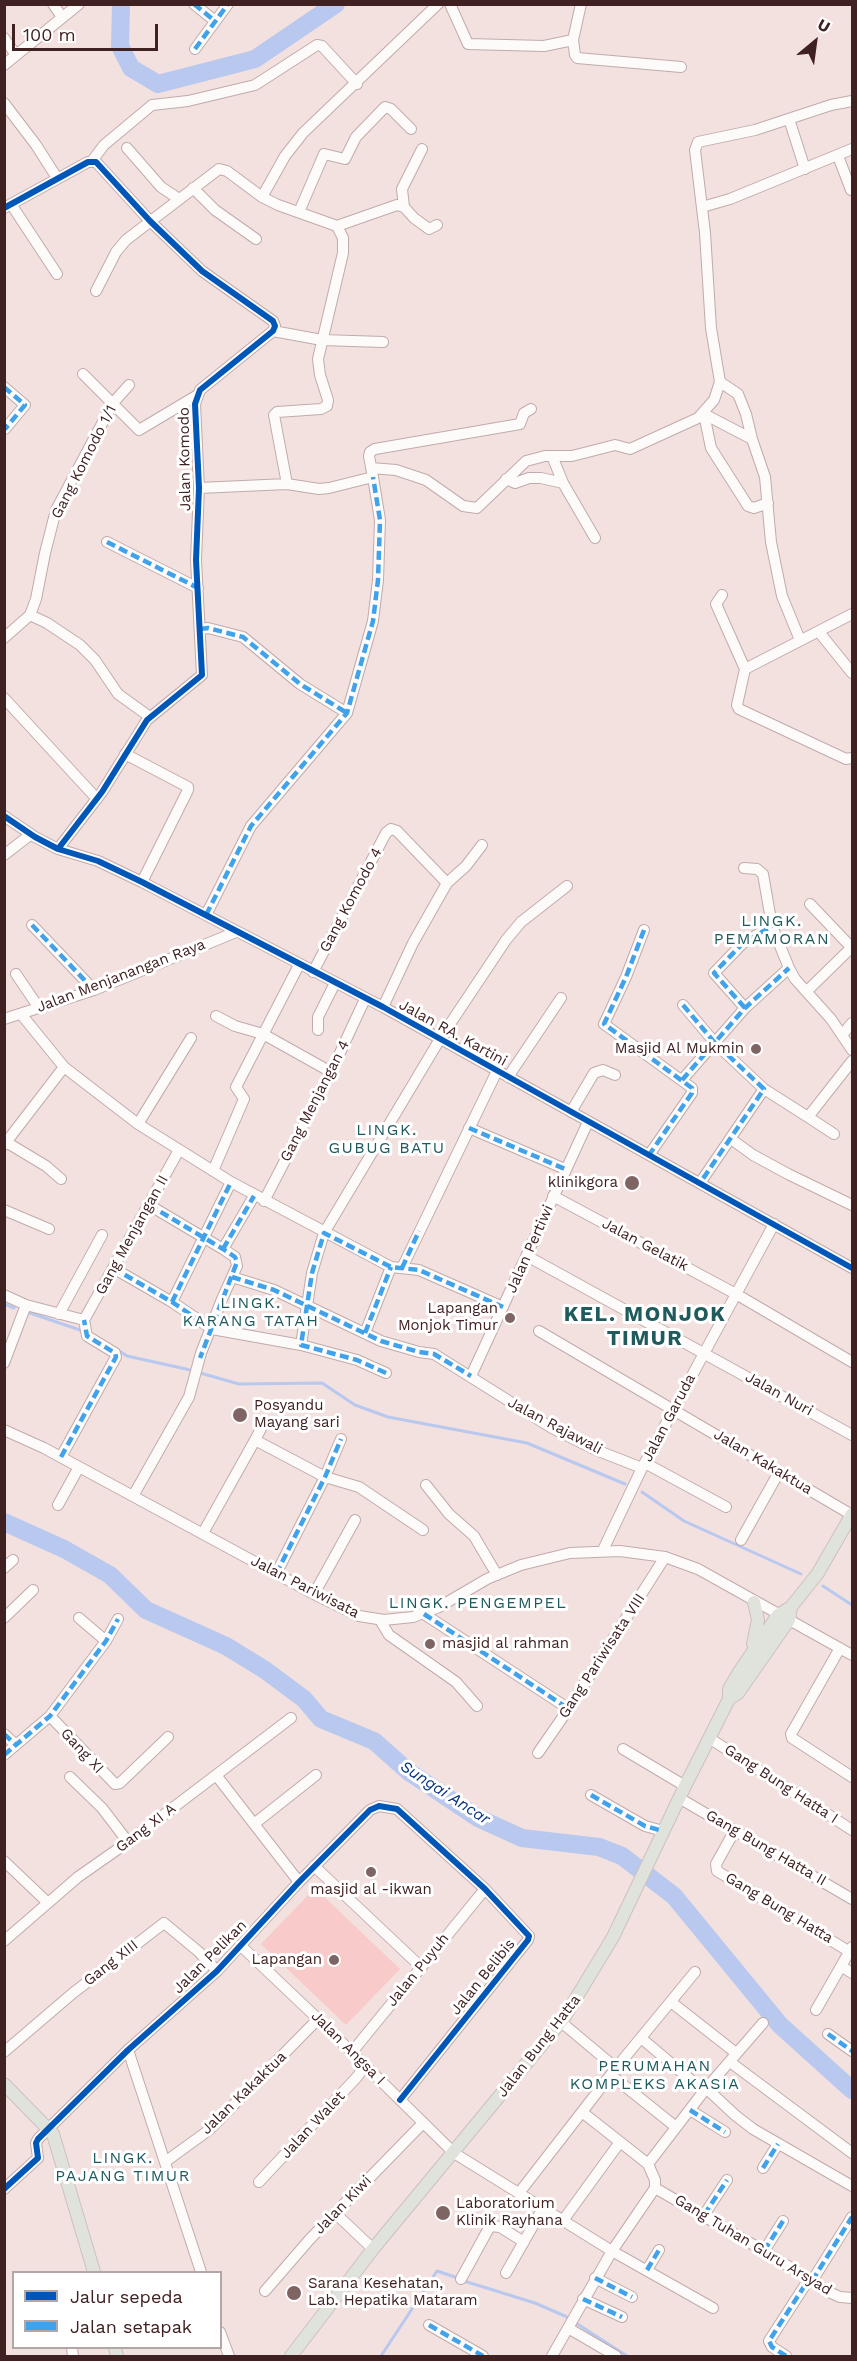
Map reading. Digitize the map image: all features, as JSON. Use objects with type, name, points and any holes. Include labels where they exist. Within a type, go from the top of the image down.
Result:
[{"type":"main road","points":[[729,1699],[729,1689],[751,1651],[819,1573],[852,1514]]},
{"type":"main road","points":[[751,1651],[758,1620],[754,1602]]},
{"type":"main road","points":[[729,1699],[738,1693],[783,1617]]},
{"type":"main road","name":"Jalan Bung Hatta","points":[[291,2356],[373,2249],[561,2022],[603,1956],[729,1699]]},
{"type":"main road","points":[[4,2084],[53,2134],[94,2271]]},
{"type":"street","points":[[53,4],[62,17]]},
{"type":"street","points":[[4,65],[79,4]]},
{"type":"street","points":[[194,4],[215,21]]},
{"type":"street","points":[[195,50],[228,4]]},
{"type":"street","points":[[262,197],[293,144],[313,122],[357,84],[438,4]]},
{"type":"street","points":[[450,4],[465,39],[470,45],[544,46],[573,40]]},
{"type":"street","points":[[581,4],[573,40],[577,58],[681,67]]},
{"type":"street","points":[[4,38],[16,55]]},
{"type":"street","points":[[57,274],[8,206],[92,161],[104,145],[152,105],[188,101],[255,85],[317,45],[321,46],[357,84]]},
{"type":"street","points":[[199,488],[287,484],[320,489],[372,472],[396,470],[426,480],[456,502],[470,508],[480,506],[526,461],[545,456],[572,456],[615,445],[630,448],[704,414],[717,396],[720,382],[711,328],[702,207],[695,150],[698,142],[755,130],[831,105],[852,101]]},
{"type":"street","points":[[4,103],[57,178]]},
{"type":"street","points":[[298,212],[324,154],[345,159],[356,137],[385,107],[391,109],[411,129]]},
{"type":"street","points":[[789,118],[805,169]]},
{"type":"street","points":[[127,148],[161,187],[179,199]]},
{"type":"street","points":[[422,149],[402,189],[405,207],[414,218],[429,229],[437,225]]},
{"type":"street","points":[[702,207],[730,199],[852,149]]},
{"type":"street","points":[[838,156],[851,190]]},
{"type":"street","points":[[92,161],[99,164],[150,221],[202,271],[273,322],[275,326],[273,331],[322,339],[383,342]]},
{"type":"street","points":[[96,291],[116,252],[126,240],[219,169],[227,171],[262,197],[337,226],[395,206],[405,207]]},
{"type":"street","points":[[193,188],[215,210],[256,239]]},
{"type":"street","points":[[287,484],[274,415],[277,412],[321,409],[327,406],[328,400],[319,366],[322,339],[343,253],[343,238],[337,226]]},
{"type":"street","name":"Jalan Komodo","points":[[58,849],[97,799],[150,717],[202,675],[196,560],[199,488],[196,396],[200,390],[273,331]]},
{"type":"street","points":[[83,374],[139,430],[196,396]]},
{"type":"street","points":[[720,382],[734,390],[741,399],[765,477],[765,504],[782,596],[800,640]]},
{"type":"street","name":"Gang Komodo 1/1","points":[[30,615],[36,599],[56,510],[113,403],[129,385]]},
{"type":"street","points":[[4,387],[25,405],[5,429]]},
{"type":"street","points":[[206,915],[252,826],[347,713],[373,621],[378,580],[380,520],[370,452],[375,449],[521,424],[524,413],[531,409]]},
{"type":"street","points":[[704,414],[752,440]]},
{"type":"street","points":[[704,414],[711,448],[748,506],[751,508],[765,504]]},
{"type":"street","points":[[552,456],[563,483],[595,538]]},
{"type":"street","points":[[506,479],[515,483],[529,478],[541,478],[563,483]]},
{"type":"street","points":[[107,542],[198,588]]},
{"type":"street","points":[[722,595],[716,604],[745,669],[737,705],[739,709],[846,759],[852,759]]},
{"type":"street","points":[[745,669],[852,614]]},
{"type":"street","points":[[4,638],[30,615],[60,630],[95,660],[118,694],[150,717]]},
{"type":"street","points":[[200,629],[208,628],[243,637],[300,684],[347,713]]},
{"type":"street","points":[[819,632],[852,673]]},
{"type":"street","points":[[4,698],[97,799]]},
{"type":"street","points":[[124,754],[188,787],[142,882]]},
{"type":"street","name":"Jalan RA. Kartini","points":[[4,816],[30,834],[58,849],[78,853],[142,882],[382,1007],[852,1268]]},
{"type":"street","name":"Gang Komodo 4","points":[[313,972],[386,834],[391,829],[397,831],[447,883]]},
{"type":"street","points":[[4,855],[30,834]]},
{"type":"street","points":[[382,1007],[413,943],[447,883],[466,866],[482,845]]},
{"type":"street","points":[[744,868],[761,871],[763,874],[772,926],[789,968],[821,1006],[852,1050]]},
{"type":"street","points":[[301,1345],[312,1273],[324,1233],[440,1039],[514,929],[567,886]]},
{"type":"street","points":[[807,991],[852,948],[810,903]]},
{"type":"street","points":[[32,925],[94,990]]},
{"type":"street","points":[[745,1008],[714,972],[743,943],[772,926]]},
{"type":"street","points":[[644,930],[604,1023],[692,1087],[692,1093],[649,1155]]},
{"type":"street","name":"Jalan Menjanangan Raya","points":[[4,1019],[94,990],[236,932]]},
{"type":"street","points":[[213,1171],[244,1099],[236,1087],[299,965]]},
{"type":"street","points":[[682,1080],[745,1008],[789,968]]},
{"type":"street","points":[[16,974],[39,1008]]},
{"type":"street","points":[[318,1030],[318,1017],[335,983]]},
{"type":"street","points":[[508,1077],[561,998]]},
{"type":"street","name":"Gang Menjangan 4","points":[[264,1201],[331,1072],[365,999]]},
{"type":"street","points":[[683,1005],[715,1043],[764,1089],[834,1134]]},
{"type":"street","points":[[21,1014],[64,1067],[138,1124],[254,1196],[396,1268],[419,1270],[503,1307]]},
{"type":"street","points":[[216,1016],[235,1026],[263,1034],[331,1072]]},
{"type":"street","points":[[842,1035],[852,1023]]},
{"type":"street","points":[[138,1124],[191,1038]]},
{"type":"street","points":[[808,1117],[852,1061]]},
{"type":"street","points":[[61,1179],[46,1166],[5,1144],[64,1067]]},
{"type":"street","points":[[571,1112],[594,1073],[603,1070],[615,1075]]},
{"type":"street","points":[[365,1333],[497,1071]]},
{"type":"street","points":[[700,1183],[764,1089]]},
{"type":"street","name":"Jalan Pertiwi","points":[[471,1376],[588,1122]]},
{"type":"street","points":[[468,1128],[565,1169]]},
{"type":"street","points":[[731,1139],[753,1155],[782,1171],[851,1201]]},
{"type":"street","name":"Gang Menjangan II","points":[[85,1327],[113,1268],[179,1150]]},
{"type":"street","points":[[172,1302],[231,1182]]},
{"type":"street","points":[[223,1249],[254,1196]]},
{"type":"street","name":"Jalan Gelatik","points":[[553,1196],[736,1294],[852,1362]]},
{"type":"street","points":[[133,1496],[182,1410],[237,1266],[235,1257],[149,1205]]},
{"type":"street","points":[[4,1210],[49,1229]]},
{"type":"street","name":"Jalan Garuda","points":[[603,1550],[644,1466],[774,1224]]},
{"type":"street","points":[[59,1314],[102,1235]]},
{"type":"street","name":"Jalan Nuri","points":[[527,1256],[852,1435]]},
{"type":"street","points":[[113,1268],[172,1302],[212,1329],[301,1345],[357,1360],[386,1372]]},
{"type":"street","name":"Jalan Rajawali","points":[[232,1276],[274,1290],[397,1346],[434,1354],[552,1428],[597,1450],[644,1466],[726,1507]]},
{"type":"street","points":[[4,1294],[27,1305],[59,1314],[85,1327],[115,1353],[116,1357],[61,1457]]},
{"type":"street","points":[[4,1363],[27,1305]]},
{"type":"street","name":"Jalan Kakaktua","points":[[539,1331],[852,1514]]},
{"type":"street","points":[[203,1533],[265,1421]]},
{"type":"street","name":"Jalan Pariwisata","points":[[4,1430],[61,1457],[348,1612],[380,1620],[401,1619],[424,1614],[496,1575],[521,1565],[553,1556],[603,1550],[636,1552],[665,1557],[698,1569],[754,1602],[852,1654]]},
{"type":"street","points":[[276,1574],[325,1477],[340,1439]]},
{"type":"street","points":[[255,1440],[325,1477],[359,1487],[423,1530]]},
{"type":"street","points":[[58,1504],[79,1467]]},
{"type":"street","points":[[741,1540],[778,1472]]},
{"type":"street","points":[[426,1485],[449,1514],[474,1536],[496,1575]]},
{"type":"street","points":[[314,1594],[355,1520]]},
{"type":"street","name":"Gang Pariwisata VIII","points":[[538,1753],[665,1557]]},
{"type":"street","points":[[4,1618],[33,1590]]},
{"type":"street","points":[[424,1614],[568,1709]]},
{"type":"street","points":[[79,1618],[106,1641]]},
{"type":"street","name":"Gang XI","points":[[4,1755],[50,1716],[106,1641],[118,1620]]},
{"type":"street","points":[[380,1620],[389,1635],[456,1683],[477,1706]]},
{"type":"street","points":[[840,1648],[791,1734],[792,1738],[852,1777]]},
{"type":"street","name":"Gang XI","points":[[50,1716],[115,1784],[120,1783],[168,1737]]},
{"type":"street","name":"Gang XI A","points":[[4,1941],[47,1902],[291,1718]]},
{"type":"street","points":[[4,1734],[16,1745]]},
{"type":"street","name":"Gang Bung Hatta I","points":[[709,1738],[852,1830]]},
{"type":"street","points":[[623,1749],[685,1786]]},
{"type":"street","points":[[216,1775],[299,1882]]},
{"type":"street","points":[[254,1824],[316,1775]]},
{"type":"street","points":[[70,1777],[102,1808],[128,1842]]},
{"type":"street","points":[[591,1794],[645,1826],[663,1833]]},
{"type":"street","name":"Gang Bung Hatta II","points":[[679,1798],[852,1899]]},
{"type":"street","name":"Jalan Pelikan","points":[[49,2128],[128,2050],[217,1971],[314,1866],[370,1810],[379,1806],[387,1806]]},
{"type":"street","name":"Jalan Belibis","points":[[387,1806],[397,1809],[485,1889],[527,1932],[528,1940],[400,2100]]},
{"type":"street","name":"Gang Bung Hatta","points":[[735,1830],[716,1864],[717,1871],[851,1949]]},
{"type":"street","points":[[4,1861],[47,1902]]},
{"type":"street","points":[[314,1866],[421,1967]]},
{"type":"street","name":"Jalan Puyuh","points":[[352,2052],[485,1889]]},
{"type":"street","name":"Gang XIII","points":[[4,2052],[73,1993],[164,1923],[199,1952],[217,1971]]},
{"type":"street","name":"Jalan Angsa I","points":[[240,1945],[454,2154],[564,2219],[612,2251],[713,2308]]},
{"type":"street","points":[[816,2010],[851,1949]]},
{"type":"street","points":[[841,1966],[852,1973]]},
{"type":"street","points":[[519,2193],[695,1972]]},
{"type":"street","points":[[671,2002],[733,2057],[852,2153]]},
{"type":"street","name":"Jalan Kakaktua","points":[[165,2162],[209,2130],[318,2019]]},
{"type":"street","points":[[561,2022],[676,2127]]},
{"type":"street","points":[[648,2164],[705,2090],[763,2023]]},
{"type":"street","points":[[828,2034],[852,2051]]},
{"type":"street","points":[[641,2038],[741,2121],[778,2145],[852,2186]]},
{"type":"street","points":[[128,2050],[201,2271]]},
{"type":"street","name":"Jalan Walet","points":[[259,2182],[357,2078],[365,2066]]},
{"type":"street","points":[[690,2110],[725,2132]]},
{"type":"street","points":[[552,2356],[612,2251],[655,2188],[655,2180],[648,2164],[582,2112]]},
{"type":"street","name":"Jalan Kiwi","points":[[265,2291],[335,2213],[423,2122]]},
{"type":"street","points":[[4,2189],[38,2158],[36,2143],[49,2128]]},
{"type":"street","points":[[564,2219],[620,2142]]},
{"type":"street","points":[[763,2168],[778,2145]]},
{"type":"street","points":[[704,2215],[727,2180]]},
{"type":"street","name":"Gang Tuhan Guru Arsyad","points":[[655,2188],[840,2297],[852,2298]]},
{"type":"street","points":[[506,2273],[543,2208]]},
{"type":"street","points":[[335,2213],[373,2249]]},
{"type":"street","points":[[786,2356],[772,2348],[769,2341],[852,2217]]},
{"type":"street","points":[[764,2251],[783,2221]]},
{"type":"street","points":[[461,2278],[490,2226],[500,2227],[524,2242]]},
{"type":"street","points":[[647,2270],[659,2250]]},
{"type":"street","points":[[596,2278],[632,2297]]},
{"type":"street","points":[[583,2299],[622,2317]]},
{"type":"street","points":[[571,2322],[616,2356]]},
{"type":"street","points":[[429,2325],[483,2356]]},
{"type":"street","points":[[222,2337],[229,2356]]},
{"type":"shaded area","name":"Lapangan","points":[[315,1888],[400,1969],[346,2025],[261,1944]]},
{"type":"waterway","points":[[121,4],[120,46],[131,68],[158,84],[255,59],[336,4]]},
{"type":"waterway","points":[[4,1304],[14,1308]]},
{"type":"waterway","points":[[30,1313],[83,1331]]},
{"type":"waterway","points":[[118,1350],[127,1356],[239,1384],[322,1383],[355,1405],[388,1417],[527,1443],[625,1484]]},
{"type":"waterway","points":[[642,1492],[684,1521],[801,1574]]},
{"type":"waterway","name":"Sungai Ancar","points":[[4,1522],[64,1549],[110,1575],[146,1610],[226,1646],[265,1670],[304,1699],[321,1719],[374,1741],[409,1772],[478,1818],[522,1838],[599,1847],[622,1856],[674,1896],[780,2025],[852,2090]]},
{"type":"waterway","points":[[823,1586],[852,1605]]},
{"type":"waterway","points":[[381,2356],[437,2271],[458,2278]]},
{"type":"waterway","points":[[464,2281],[535,2303],[565,2316],[627,2356]]},
{"type":"marked path","points":[[194,4],[215,21]]},
{"type":"marked path","points":[[195,49],[228,4]]},
{"type":"marked path","points":[[4,387],[25,405],[5,429]]},
{"type":"marked path","points":[[206,915],[251,826],[347,713],[373,621],[378,580],[380,520],[373,477]]},
{"type":"marked path","points":[[107,542],[198,588]]},
{"type":"marked path","points":[[200,629],[208,628],[243,637],[300,684],[347,713]]},
{"type":"marked path","points":[[32,925],[94,990]]},
{"type":"marked path","points":[[745,1008],[714,973],[743,943],[772,926]]},
{"type":"marked path","points":[[644,930],[626,977],[604,1024],[692,1088],[692,1093],[649,1155]]},
{"type":"marked path","points":[[682,1080],[745,1008],[789,968]]},
{"type":"marked path","points":[[683,1005],[715,1043],[764,1089],[700,1183]]},
{"type":"marked path","points":[[469,1128],[565,1169]]},
{"type":"marked path","points":[[172,1302],[231,1182]]},
{"type":"marked path","points":[[223,1249],[254,1196]]},
{"type":"marked path","points":[[149,1205],[223,1249],[235,1257],[237,1262],[200,1358]]},
{"type":"marked path","points":[[402,1268],[419,1231]]},
{"type":"marked path","points":[[386,1373],[357,1360],[301,1345],[312,1273],[324,1233],[391,1267],[419,1270],[503,1307]]},
{"type":"marked path","points":[[365,1333],[391,1267]]},
{"type":"marked path","points":[[113,1268],[172,1302],[212,1329]]},
{"type":"marked path","points":[[232,1277],[274,1290],[381,1341],[434,1354],[471,1376]]},
{"type":"marked path","points":[[61,1457],[116,1357],[115,1353],[87,1336],[84,1320]]},
{"type":"marked path","points":[[276,1574],[325,1477],[341,1439]]},
{"type":"marked path","points":[[424,1614],[569,1709]]},
{"type":"marked path","points":[[4,1755],[50,1716],[106,1641],[118,1619]]},
{"type":"marked path","points":[[4,1734],[16,1745]]},
{"type":"marked path","points":[[591,1795],[645,1826],[663,1831]]},
{"type":"marked path","points":[[828,2034],[852,2051]]},
{"type":"marked path","points":[[690,2110],[725,2132]]},
{"type":"marked path","points":[[763,2168],[778,2144]]},
{"type":"marked path","points":[[704,2215],[727,2180]]},
{"type":"marked path","points":[[812,2281],[852,2217]]},
{"type":"marked path","points":[[764,2251],[783,2221]]},
{"type":"marked path","points":[[647,2270],[659,2250]]},
{"type":"marked path","points":[[595,2278],[632,2297]]},
{"type":"marked path","points":[[786,2356],[772,2347],[769,2341],[809,2279]]},
{"type":"marked path","points":[[583,2299],[622,2317]]},
{"type":"marked path","points":[[429,2325],[483,2356]]},
{"type":"cycle path","points":[[4,208],[88,162],[96,162],[150,221],[202,271],[273,321],[275,326],[273,331],[200,390],[195,404],[199,488],[196,560],[202,675],[147,720],[102,792],[58,849]]},
{"type":"cycle path","points":[[4,816],[58,849],[98,861],[142,882],[383,1007],[852,1268]]},
{"type":"cycle path","points":[[4,2189],[38,2158],[36,2143],[38,2139],[128,2050],[217,1971],[299,1882],[370,1810],[379,1806],[397,1809],[485,1889],[529,1936],[400,2100]]},
{"type":"place","name":"Masjid Al Mukmin","points":[[756,1049]]},
{"type":"place","name":"klinikgora","points":[[632,1183]]},
{"type":"place","name":"Lapangan Monjok Timur","points":[[510,1318]]},
{"type":"place","name":"Posyandu Mayang sari","points":[[240,1415]]},
{"type":"place","name":"masjid al rahman","points":[[430,1644]]},
{"type":"place","name":"masjid al -ikwan","points":[[371,1872]]},
{"type":"place","name":"Lapangan","points":[[334,1960]]},
{"type":"place","name":"Laboratorium Klinik Rayhana","points":[[443,2213]]},
{"type":"place","name":"Sarana Kesehatan, Lab. Hepatika Mataram","points":[[294,2293]]},
{"type":"district","name":"LINGK. PEMAMORAN","points":[[772,930]]},
{"type":"district","name":"LINGK. GUBUG BATU","points":[[387,1139]]},
{"type":"district","name":"LINGK. KARANG TATAH","points":[[251,1312]]},
{"type":"district","name":"KEL. MONJOK TIMUR","points":[[645,1327]]},
{"type":"district","name":"LINGK. PENGEMPEL","points":[[478,1603]]},
{"type":"district","name":"PERUMAHAN KOMPLEKS AKASIA","points":[[655,2075]]},
{"type":"district","name":"LINGK. PAJANG TIMUR","points":[[123,2167]]}]
